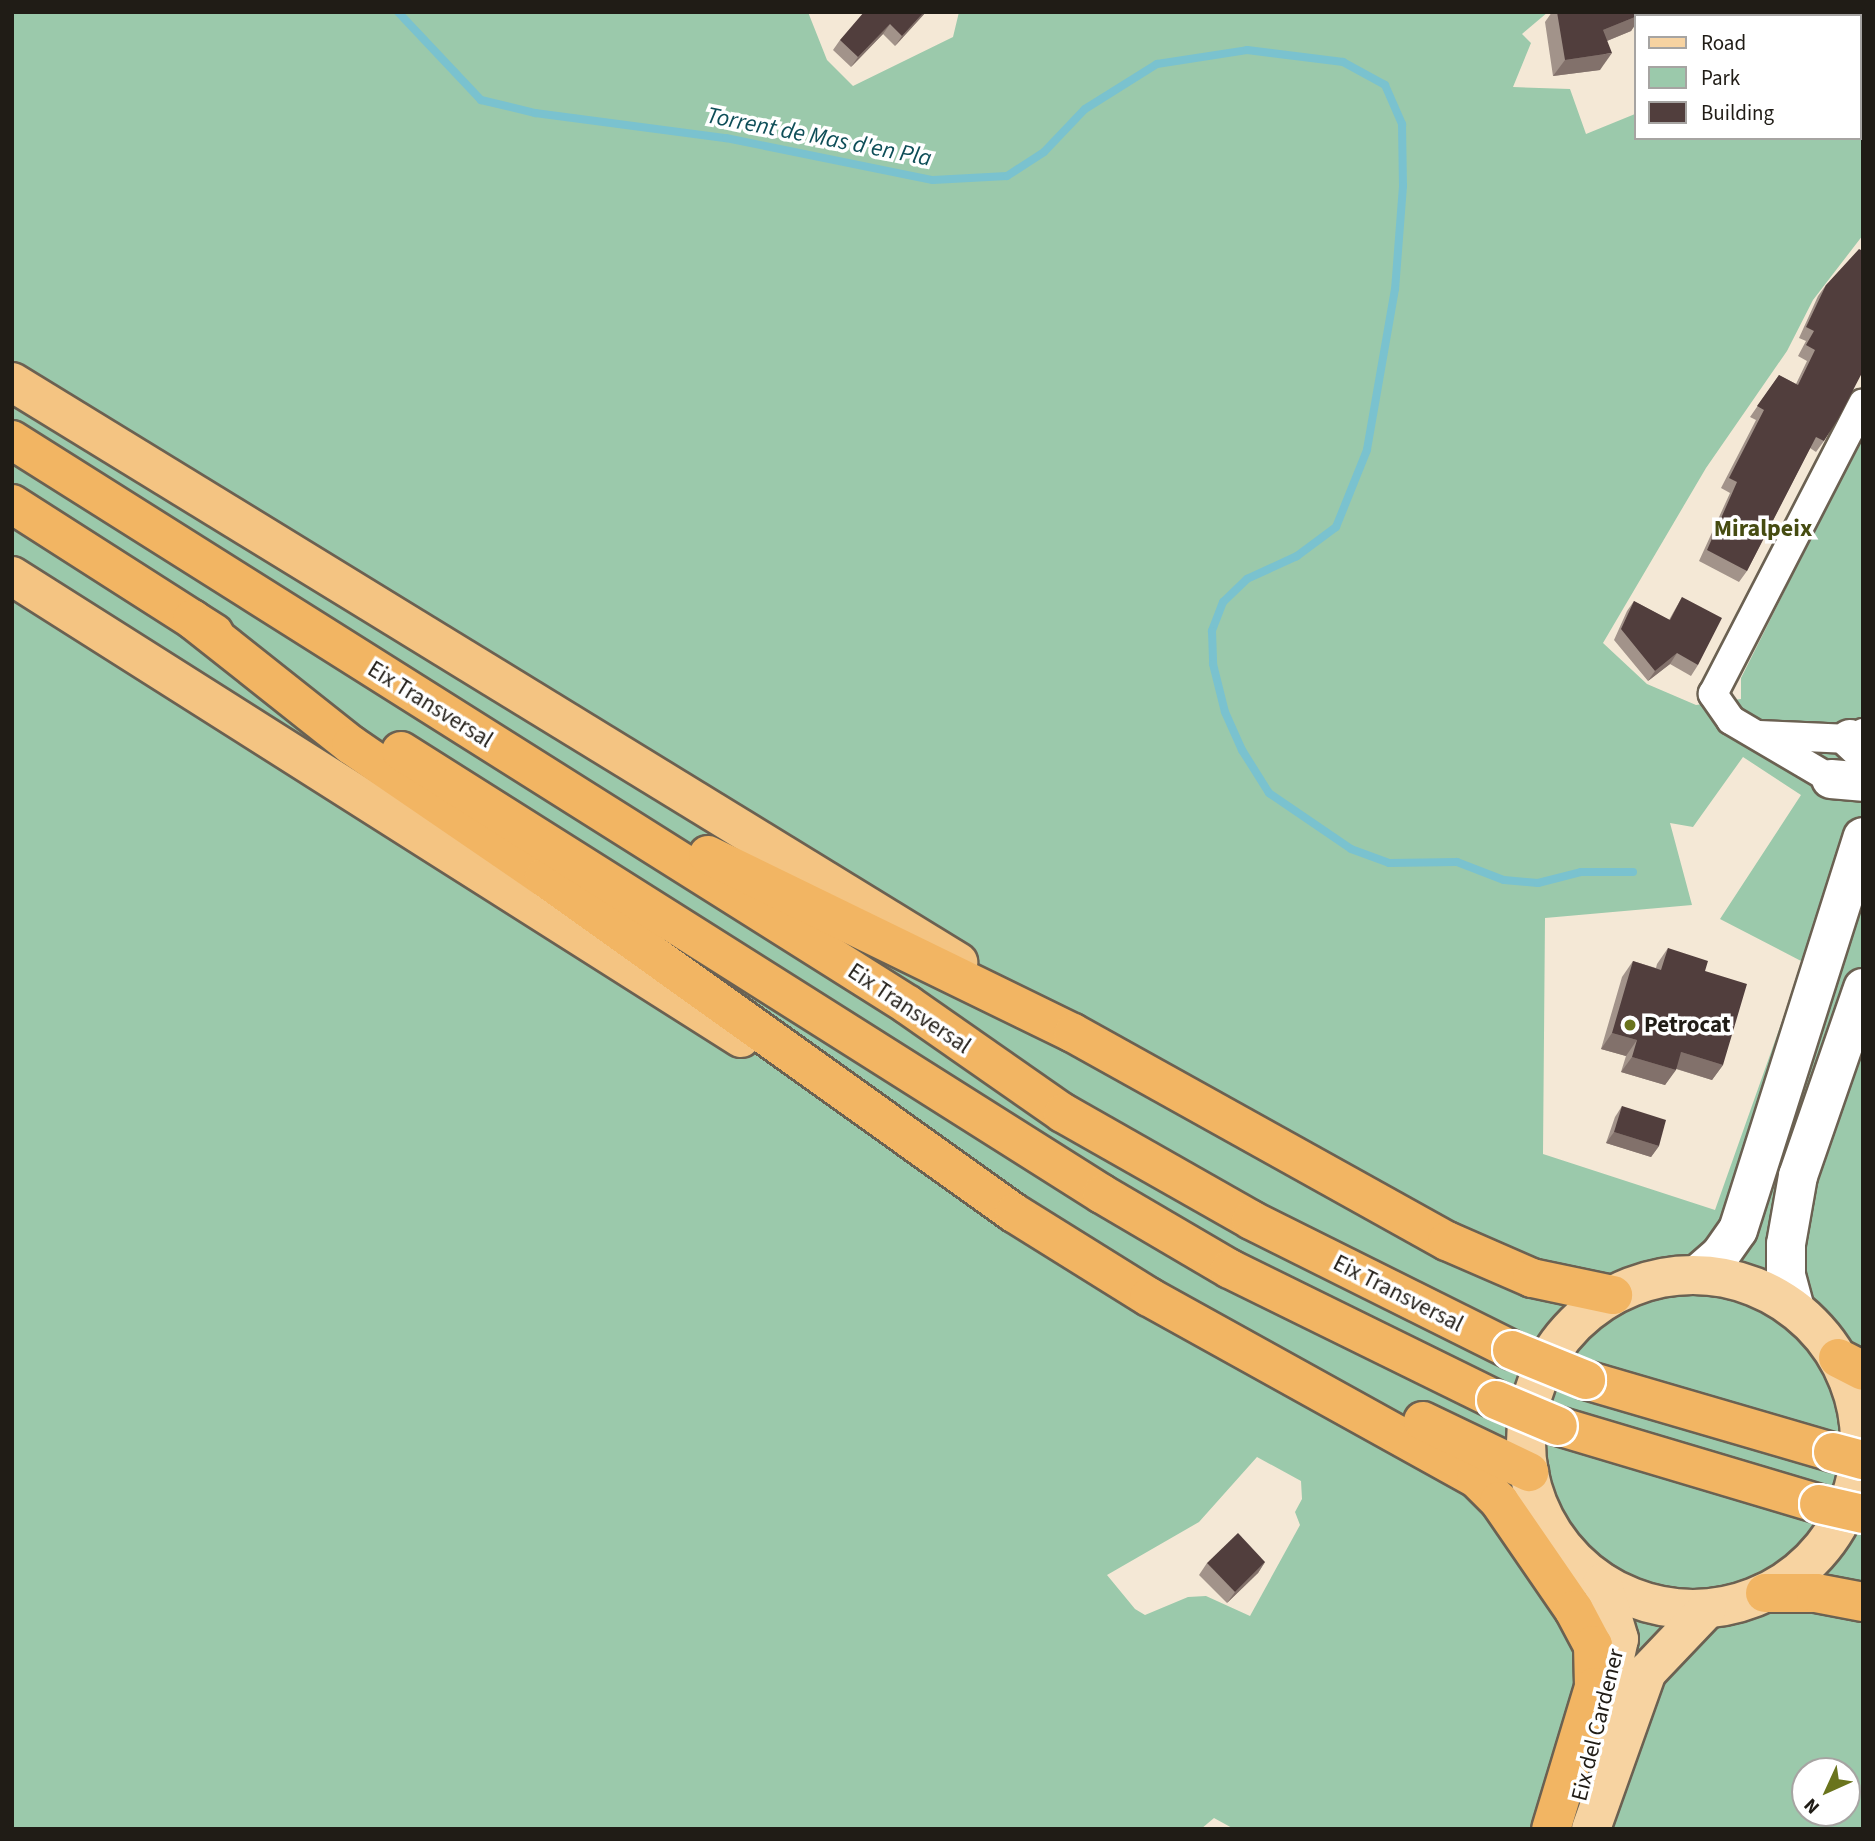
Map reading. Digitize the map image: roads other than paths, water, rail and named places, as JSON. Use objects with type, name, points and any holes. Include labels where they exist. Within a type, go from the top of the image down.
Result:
[{"type":"highway","points":[[12,382],[1073,1033],[1447,1241],[1532,1278],[1613,1295]]},
{"type":"highway","name":"Eix Transversal","points":[[12,440],[908,1005],[1063,1113],[1251,1220],[1511,1350],[1586,1380],[1848,1456]]},
{"type":"highway","points":[[12,504],[1102,1194],[1254,1281],[1496,1400],[1558,1426],[1819,1504],[1863,1514]]},
{"type":"highway","points":[[12,576],[1149,1297],[1293,1376],[1362,1418],[1476,1478],[1499,1501],[1574,1610],[1593,1645],[1594,1687],[1551,1829]]},
{"type":"highway","points":[[192,619],[351,746],[556,885],[1014,1213]]},
{"type":"highway","points":[[524,764],[1073,1033]]},
{"type":"highway","points":[[1293,1376],[1359,1391],[1529,1472]]},
{"type":"highway","points":[[1765,1593],[1816,1593],[1863,1602]]},
{"type":"main road","points":[[1698,1275],[1721,1254],[1738,1230],[1863,837]]},
{"type":"main road","points":[[1863,911],[1856,932],[1863,940]]},
{"type":"main road","points":[[1795,1309],[1786,1276],[1786,1244],[1798,1176],[1863,988]]},
{"type":"main road","points":[[1698,1275],[1749,1284],[1795,1309],[1850,1365],[1850,1385],[1860,1423],[1860,1463],[1853,1492],[1842,1519],[1820,1552],[1791,1578],[1765,1593],[1707,1609],[1661,1606],[1602,1582],[1558,1539],[1540,1507],[1529,1472],[1529,1412],[1544,1365],[1573,1325],[1613,1295],[1649,1280],[1698,1275]]},
{"type":"main road","name":"Eix del Cardener","points":[[1571,1829],[1619,1639],[1602,1582]]},
{"type":"main road","name":"Eix del Cardener","points":[[1591,1829],[1647,1672],[1674,1638],[1707,1609]]},
{"type":"street","points":[[1847,780],[1731,720],[1713,694],[1863,403]]},
{"type":"street","points":[[1756,735],[1858,741]]},
{"type":"waterway","name":"Torrent de Mas d'en Pla","points":[[398,12],[481,100],[535,113],[726,138],[933,180],[1007,176],[1044,152],[1085,109],[1157,64],[1247,50],[1343,62],[1385,85],[1402,124],[1403,186],[1395,289],[1367,450],[1336,527],[1297,556],[1247,579],[1223,602],[1212,631],[1213,664],[1225,712],[1242,750],[1269,793],[1351,849],[1389,863],[1457,862],[1504,880],[1538,883],[1581,872],[1633,872]]},
{"type":"place","name":"Petrocat","points":[[1630,1025]]},
{"type":"district","name":"Miralpeix","points":[[1763,529]]}]
